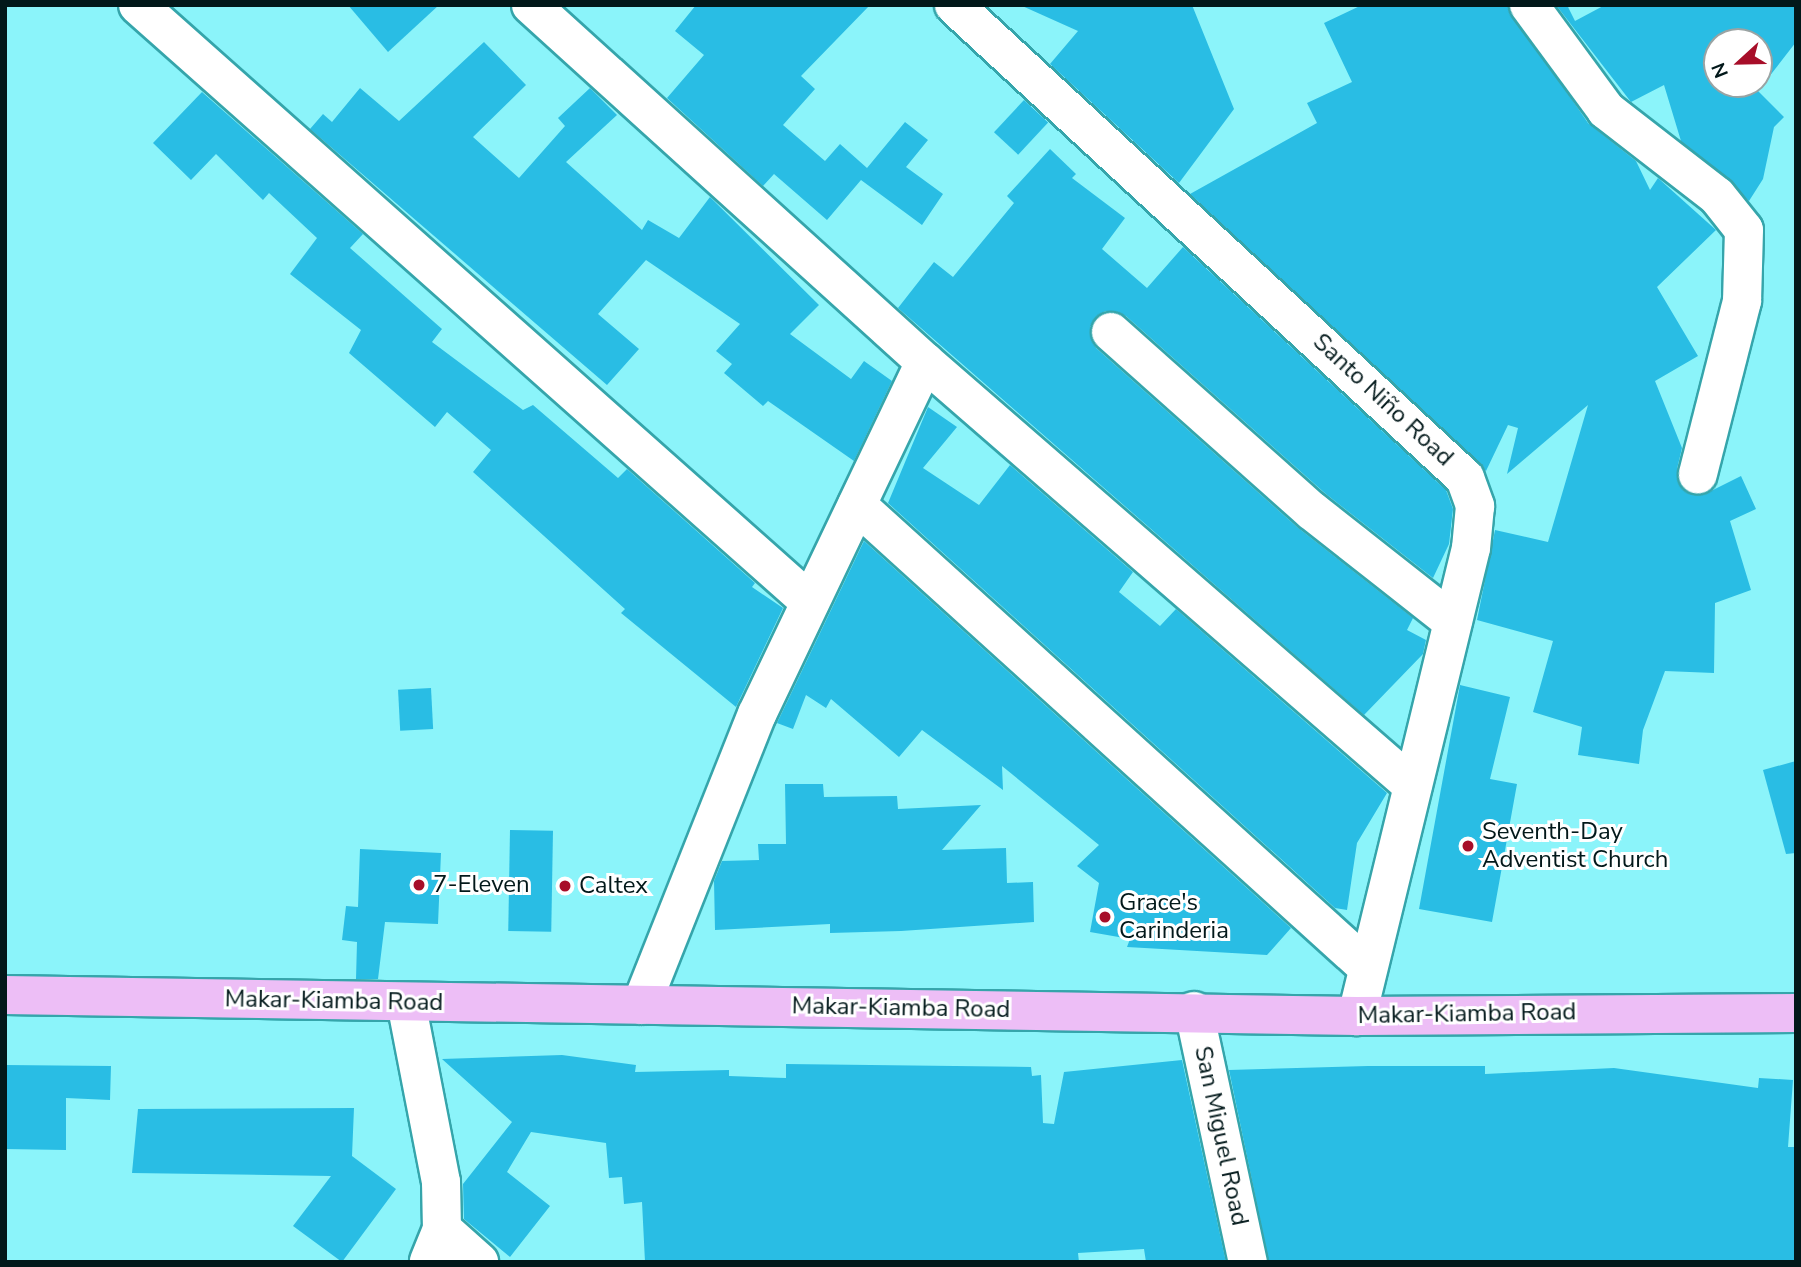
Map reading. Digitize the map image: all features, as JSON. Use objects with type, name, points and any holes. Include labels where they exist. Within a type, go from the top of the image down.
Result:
[{"type":"main road","name":"Makar-Kiamba Road","points":[[5,995],[1194,1011],[1357,1016],[1796,1013]]},
{"type":"street","points":[[138,5],[810,602]]},
{"type":"street","points":[[531,5],[925,362],[1413,786]]},
{"type":"street","name":"Santo Niño Road","points":[[954,5],[1465,478],[1475,506],[1453,622],[1366,966],[1357,1016]]},
{"type":"street","points":[[1529,5],[1606,110],[1717,196],[1744,230],[1742,301],[1698,474]]},
{"type":"street","points":[[1111,332],[1312,511],[1453,622]]},
{"type":"street","points":[[641,1005],[758,714],[925,362]]},
{"type":"street","points":[[857,505],[1366,966]]},
{"type":"street","points":[[406,1002],[441,1182],[436,1245],[479,1262]]},
{"type":"street","name":"San Miguel Road","points":[[1194,1011],[1248,1262]]},
{"type":"building","points":[[348,5],[439,5],[388,52]]},
{"type":"building","points":[[696,5],[870,5],[801,76],[815,89],[783,125],[825,161],[840,144],[867,168],[905,122],[928,140],[906,167],[943,194],[922,225],[861,180],[827,220],[774,174],[763,186],[667,98],[704,55],[675,31]]},
{"type":"building","points":[[1020,5],[1192,5],[1234,109],[1179,183],[1050,64],[1078,31]]},
{"type":"building","points":[[1362,5],[1507,5],[1588,123],[1636,161],[1650,190],[1658,178],[1716,230],[1657,287],[1698,356],[1655,381],[1682,448],[1677,469],[1682,489],[1703,495],[1741,476],[1756,509],[1730,521],[1751,590],[1715,603],[1714,673],[1665,671],[1643,730],[1639,764],[1578,755],[1582,727],[1533,712],[1553,641],[1477,620],[1495,530],[1548,542],[1588,405],[1507,474],[1518,428],[1508,425],[1486,471],[1190,194],[1317,123],[1307,103],[1352,82],[1324,23]]},
{"type":"building","points":[[1556,5],[1567,5],[1575,21],[1605,5],[1796,5],[1796,42],[1773,72],[1773,28],[1703,28],[1703,98],[1765,98],[1784,117],[1774,127],[1763,179],[1749,201],[1681,141],[1664,85],[1631,102]]},
{"type":"building","points":[[484,42],[526,85],[473,137],[519,178],[565,126],[558,118],[590,88],[617,115],[566,162],[642,230],[648,220],[679,238],[710,197],[819,305],[790,334],[851,379],[864,361],[892,381],[854,461],[768,401],[763,406],[724,373],[732,364],[716,351],[740,324],[646,260],[598,314],[639,349],[607,385],[310,129],[323,114],[332,122],[360,88],[399,121]]},
{"type":"building","points":[[202,92],[363,234],[350,248],[442,329],[432,342],[523,410],[533,405],[618,478],[627,469],[755,583],[752,587],[783,608],[736,707],[621,613],[625,609],[473,472],[491,450],[447,412],[435,427],[349,353],[361,330],[290,274],[317,238],[269,193],[263,200],[216,154],[191,180],[153,143]]},
{"type":"building","points":[[1024,100],[1048,123],[1018,155],[994,132]]},
{"type":"building","points":[[1050,149],[1076,174],[1072,178],[1125,218],[1102,249],[1147,288],[1183,247],[1446,490],[1453,509],[1449,544],[1433,578],[1326,494],[1126,316],[1105,311],[1090,327],[1096,348],[1297,527],[1413,618],[1407,630],[1426,640],[1423,654],[1364,715],[898,308],[934,262],[953,277],[1014,203],[1007,196]]},
{"type":"building","points":[[928,407],[957,427],[923,468],[979,505],[1010,465],[1133,572],[1119,592],[1160,626],[1176,609],[1387,793],[1357,843],[1347,910],[1335,908],[888,503]]},
{"type":"building","points":[[864,541],[1291,928],[1267,955],[1127,947],[1130,939],[1090,932],[1099,883],[1077,866],[1099,845],[1002,766],[1003,790],[922,730],[899,757],[831,699],[826,708],[806,695],[793,729],[777,723]]},
{"type":"building","name":"Seventh-Day Adventist Church","points":[[1460,685],[1510,697],[1490,779],[1517,784],[1492,922],[1419,909]]},
{"type":"building","points":[[431,688],[433,729],[400,731],[398,690]]},
{"type":"building","points":[[1796,761],[1796,853],[1786,854],[1763,770]]},
{"type":"building","points":[[785,784],[823,784],[824,797],[897,796],[898,809],[981,805],[942,850],[1006,848],[1007,883],[1033,882],[1034,922],[830,933],[830,924],[715,930],[714,881],[722,861],[759,860],[758,844],[786,844]]},
{"type":"building","points":[[510,830],[553,831],[551,932],[508,931]]},
{"type":"building","points":[[360,849],[441,853],[438,924],[385,922],[378,979],[356,979],[357,942],[342,940],[346,906],[358,907]]},
{"type":"building","points":[[562,1055],[636,1065],[635,1072],[729,1070],[729,1076],[786,1078],[786,1064],[1031,1067],[1032,1076],[1041,1075],[1043,1123],[1054,1124],[1064,1072],[1182,1060],[1226,1262],[1146,1262],[1144,1249],[1078,1253],[1079,1262],[645,1262],[642,1202],[624,1204],[622,1177],[609,1178],[606,1143],[531,1132],[507,1172],[550,1206],[510,1257],[464,1219],[463,1184],[512,1122],[442,1059]]},
{"type":"building","points":[[5,1065],[111,1066],[110,1100],[66,1098],[66,1150],[5,1149]]},
{"type":"building","points":[[1485,1066],[1485,1074],[1614,1068],[1758,1088],[1759,1078],[1793,1080],[1788,1147],[1796,1147],[1796,1262],[1269,1262],[1229,1070]]},
{"type":"building","points":[[354,1108],[352,1156],[396,1189],[342,1262],[293,1226],[331,1176],[132,1173],[138,1109]]},
{"type":"place","name":"Seventh-Day Adventist Church","points":[[1468,846]]},
{"type":"place","name":"7-Eleven","points":[[419,885]]},
{"type":"place","name":"Caltex","points":[[565,886]]},
{"type":"place","name":"Grace's Carinderia","points":[[1105,917]]}]
